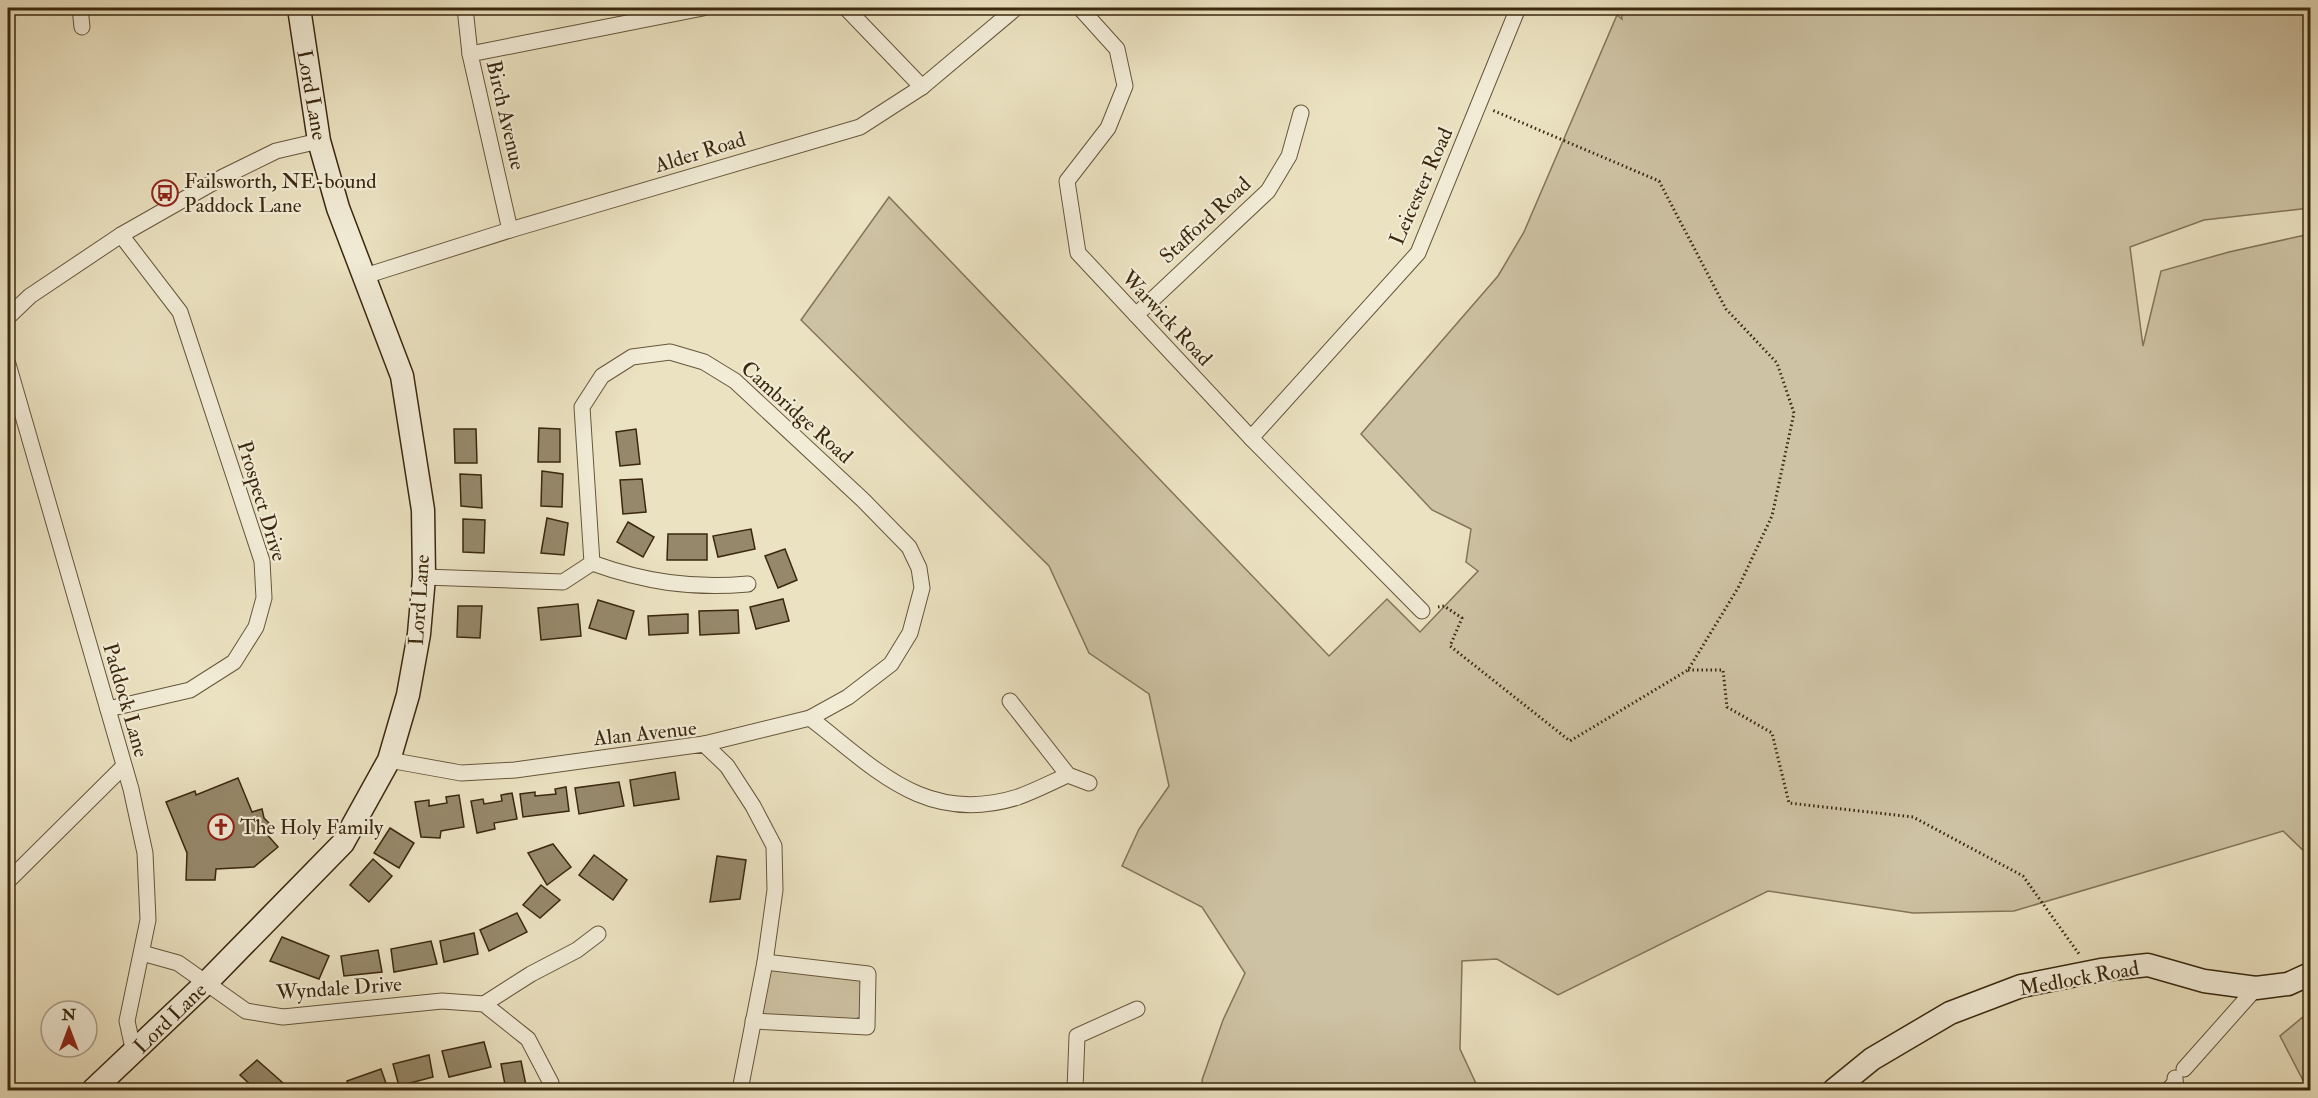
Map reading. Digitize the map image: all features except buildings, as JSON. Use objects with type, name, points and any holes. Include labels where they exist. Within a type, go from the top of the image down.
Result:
[{"type":"street","points":[[80,8],[82,27]]},
{"type":"street","name":"Lord Lane","points":[[93,1090],[205,984],[343,843],[389,759],[408,695],[419,634],[424,577],[423,510],[402,376],[338,208],[320,141],[299,8]]},
{"type":"street","name":"Birch Avenue","points":[[465,8],[470,54],[510,230]]},
{"type":"street","points":[[470,54],[703,8]]},
{"type":"street","points":[[846,8],[922,87]]},
{"type":"street","name":"Alder Road","points":[[365,276],[510,230],[860,126],[922,87],[1016,8]]},
{"type":"street","name":"Warwick Road","points":[[1080,8],[1118,49],[1125,86],[1108,128],[1067,181],[1078,253],[1251,438],[1422,610]]},
{"type":"street","name":"Leicester Road","points":[[1251,438],[1418,253],[1518,8]]},
{"type":"street","name":"Stafford Road","points":[[1136,315],[1268,191],[1289,156],[1301,113]]},
{"type":"street","points":[[8,316],[30,296],[121,235],[248,164],[276,151],[320,141]]},
{"type":"street","name":"Prospect Drive","points":[[108,710],[190,690],[234,662],[256,627],[264,598],[262,561],[180,312],[121,235]]},
{"type":"street","name":"Cambridge Road","points":[[592,563],[582,407],[602,376],[632,357],[670,352],[704,362],[735,381],[864,500],[909,547],[919,568],[922,588],[910,633],[891,664],[848,697],[810,718],[704,744]]},
{"type":"street","name":"Paddock Lane","points":[[8,364],[131,789],[145,853],[148,920],[127,1021],[134,1053]]},
{"type":"street","points":[[424,577],[563,582],[592,563],[621,574],[664,583],[712,587],[748,584]]},
{"type":"street","points":[[1010,701],[1068,775],[1089,783]]},
{"type":"street","points":[[810,718],[895,784],[923,797],[954,804],[986,804],[1018,797],[1068,775]]},
{"type":"street","name":"Alan Avenue","points":[[389,759],[461,773],[483,772],[515,770],[704,744],[727,766],[753,806],[774,846],[775,890],[765,962],[740,1090]]},
{"type":"street","points":[[8,881],[123,766]]},
{"type":"street","points":[[552,1090],[551,1083],[528,1039],[484,1004],[531,974],[577,950],[598,934]]},
{"type":"street","name":"Wyndale Drive","points":[[142,953],[178,963],[246,1011],[283,1017],[442,1001],[484,1004]]},
{"type":"street","points":[[753,1021],[867,1027],[868,974],[765,962]]},
{"type":"street","name":"Medlock Road","points":[[1834,1090],[1872,1059],[1950,1013],[2021,986],[2092,972],[2148,965],[2204,981],[2256,988],[2288,984],[2310,975]]},
{"type":"street","points":[[2178,1079],[2256,988]]},
{"type":"street","points":[[1075,1090],[1077,1036],[1137,1009]]},
{"type":"lane","points":[[2163,1090],[2178,1079]]},
{"type":"path","points":[[1422,610],[1444,606],[1462,618],[1450,646],[1570,741],[1688,670],[1738,588],[1772,516],[1794,413],[1778,363],[1726,309],[1659,181],[1480,105]]},
{"type":"path","points":[[1688,670],[1723,670],[1727,707],[1772,733],[1789,803],[1913,817],[2023,876],[2092,972]]},
{"type":"shaded area","points":[[1621,8],[2310,8],[2310,208],[2204,220],[2130,247],[2143,346],[2161,271],[2229,252],[2310,234],[2310,857],[2283,831],[2014,911],[1913,913],[1768,891],[1558,995],[1497,959],[1462,961],[1460,1049],[1479,1090],[1204,1090],[1202,1080],[1223,1020],[1245,973],[1202,907],[1122,866],[1139,829],[1169,786],[1149,694],[1089,653],[1049,566],[801,320],[889,197],[1329,656],[1387,599],[1420,632],[1478,571],[1466,562],[1471,529],[1432,510],[1361,434],[1498,276],[1524,232],[1617,15],[1622,19]]},
{"type":"shaded area","points":[[767,968],[860,980],[864,1016],[849,1021],[757,1017]]},
{"type":"shaded area","points":[[2310,1011],[2310,1090],[2308,1090],[2280,1036]]},
{"type":"place","name":"Failsworth, NE-bound Paddock Lane","points":[[165,193]]},
{"type":"place","name":"The Holy Family","points":[[221,827]]}]
